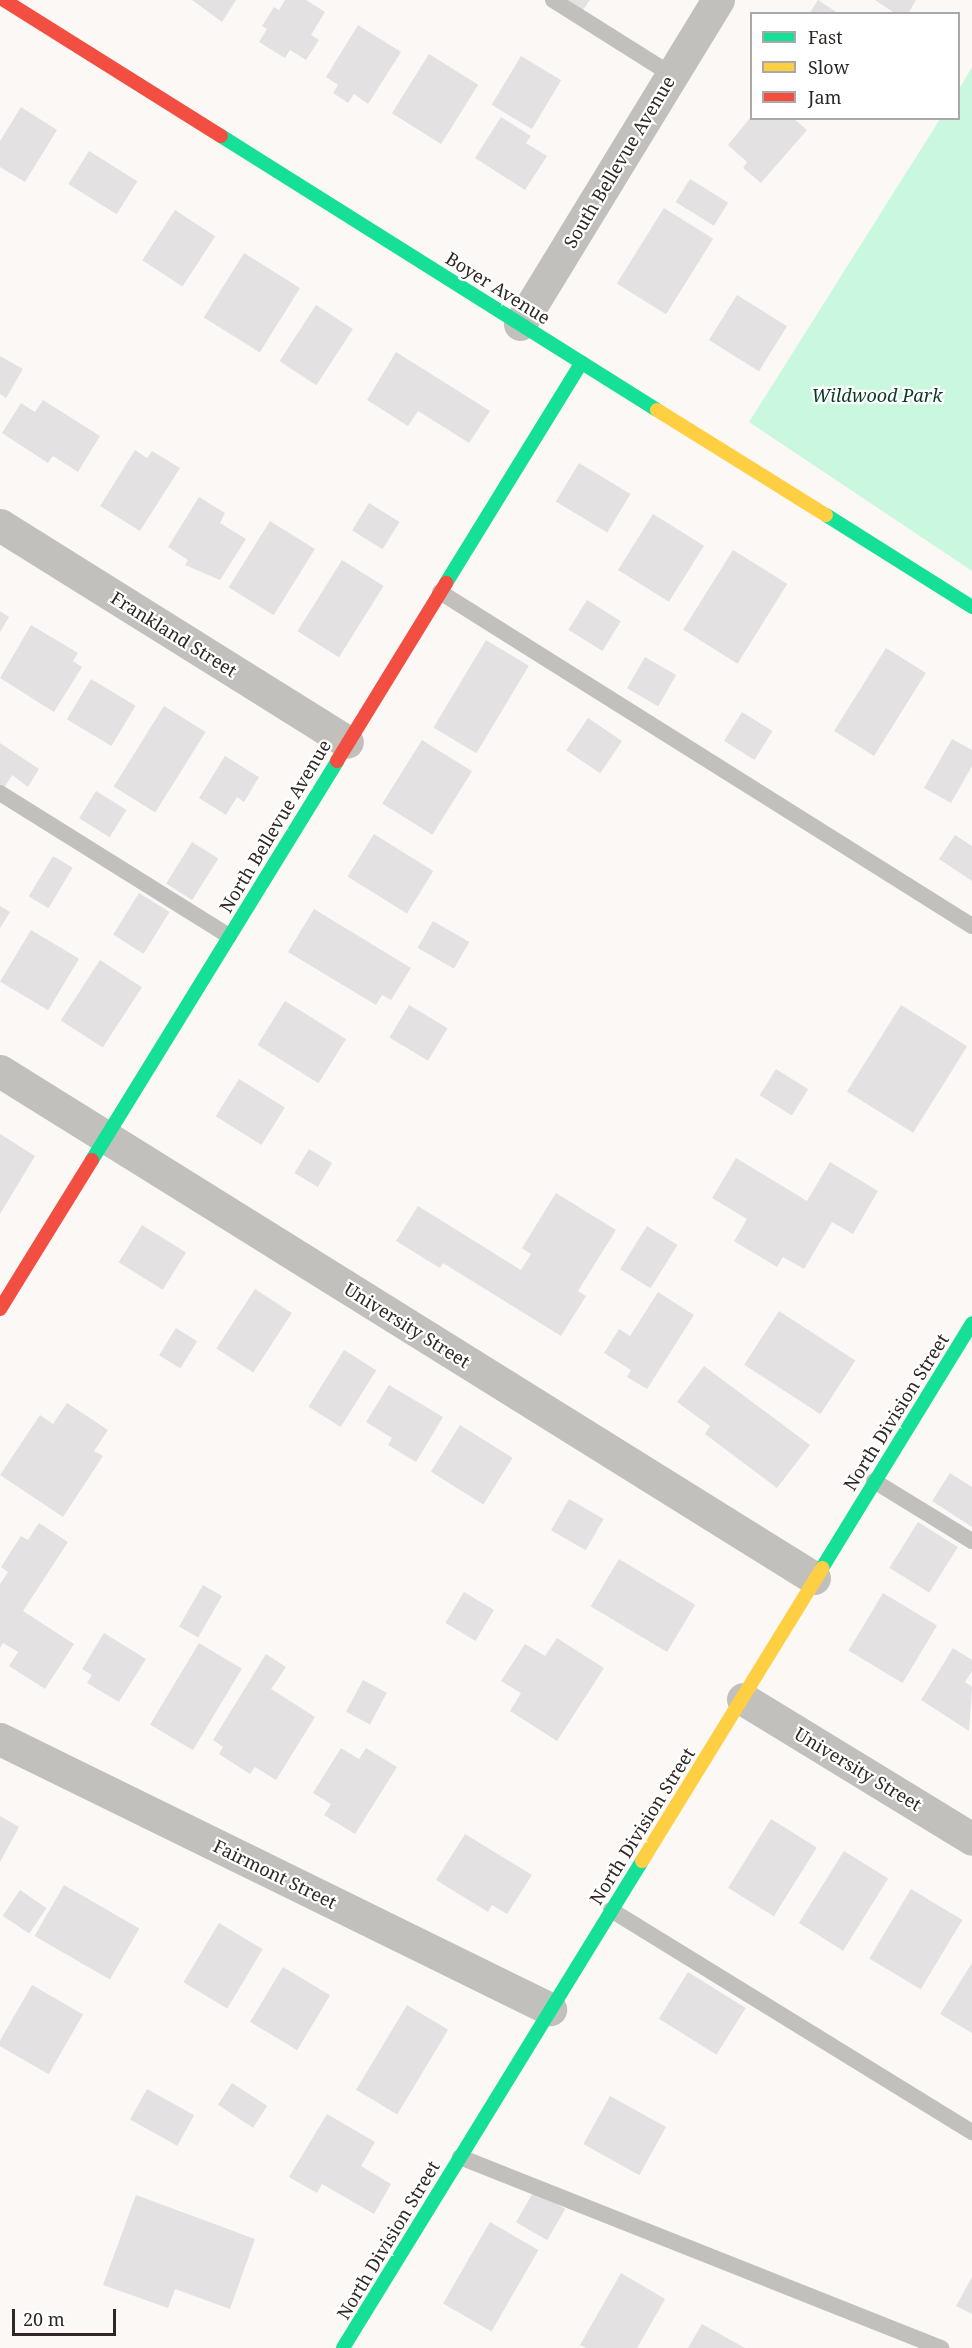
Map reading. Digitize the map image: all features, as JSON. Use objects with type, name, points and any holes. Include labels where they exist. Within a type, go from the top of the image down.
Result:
[{"type":"street","name":"Boyer Avenue","points":[[4,0],[972,607]]},
{"type":"street","name":"South Bellevue Avenue","points":[[520,324],[718,0]]},
{"type":"street","name":"North Bellevue Avenue","points":[[0,1309],[582,362]]},
{"type":"street","name":"Frankland Street","points":[[0,525],[347,742]]},
{"type":"street","name":"University Street","points":[[0,1071],[814,1578]]},
{"type":"street","name":"North Division Street","points":[[343,2348],[972,1323]]},
{"type":"street","name":"University Street","points":[[743,1699],[972,1839]]},
{"type":"street","name":"Fairmont Street","points":[[0,1739],[550,2009]]},
{"type":"lane","points":[[553,0],[672,75]]},
{"type":"lane","points":[[440,592],[972,926]]},
{"type":"lane","points":[[0,793],[229,936]]},
{"type":"lane","points":[[874,1481],[972,1541]]},
{"type":"lane","points":[[611,1910],[972,2132]]},
{"type":"lane","points":[[460,2157],[941,2348]]},
{"type":"green space","name":"Wildwood Park","points":[[972,67],[972,571],[749,422],[939,120],[960,120],[960,87]]},
{"type":"building","points":[[192,0],[236,0],[222,22]]},
{"type":"building","points":[[285,0],[306,0],[325,12],[311,35],[319,40],[306,60],[290,50],[285,58],[259,42],[267,29],[262,26],[274,7],[279,10]]},
{"type":"building","points":[[569,0],[590,0],[583,10]]},
{"type":"building","points":[[818,0],[836,12],[810,12]]},
{"type":"building","points":[[875,0],[916,0],[909,12],[893,12]]},
{"type":"building","points":[[358,25],[401,52],[368,104],[354,94],[348,103],[333,93],[338,85],[326,77]]},
{"type":"building","points":[[429,54],[478,85],[441,144],[392,113]]},
{"type":"building","points":[[521,56],[561,80],[532,129],[492,105]]},
{"type":"building","points":[[21,107],[57,130],[25,182],[0,167],[0,141]]},
{"type":"building","points":[[501,117],[531,136],[526,143],[547,156],[525,190],[475,158]]},
{"type":"building","points":[[750,118],[750,120],[795,120],[807,130],[761,183],[743,168],[747,162],[728,145]]},
{"type":"building","points":[[89,151],[137,181],[117,214],[68,184]]},
{"type":"building","points":[[690,179],[728,203],[714,226],[676,202]]},
{"type":"building","points":[[664,208],[713,239],[666,314],[617,283]]},
{"type":"building","points":[[175,210],[215,236],[183,286],[142,260]]},
{"type":"building","points":[[244,253],[300,288],[260,352],[204,317]]},
{"type":"building","points":[[737,295],[787,326],[759,371],[709,340]]},
{"type":"building","points":[[316,305],[353,329],[316,385],[280,361]]},
{"type":"building","points":[[396,352],[490,411],[469,443],[418,411],[408,426],[367,400]]},
{"type":"building","points":[[0,356],[23,369],[6,398],[0,394]]},
{"type":"building","points":[[43,400],[100,436],[78,472],[53,456],[48,463],[2,433],[21,403],[35,412]]},
{"type":"building","points":[[135,450],[147,458],[152,451],[180,468],[140,531],[100,506]]},
{"type":"building","points":[[579,463],[630,494],[607,532],[556,502]]},
{"type":"building","points":[[199,497],[225,513],[220,523],[246,539],[220,580],[185,565],[188,560],[168,547]]},
{"type":"building","points":[[369,503],[400,522],[383,549],[352,530]]},
{"type":"building","points":[[653,514],[704,546],[669,602],[618,570]]},
{"type":"building","points":[[270,521],[315,549],[274,615],[229,587]]},
{"type":"building","points":[[733,550],[787,584],[737,664],[683,630]]},
{"type":"building","points":[[342,560],[384,586],[339,657],[297,631]]},
{"type":"building","points":[[587,600],[621,621],[602,651],[568,630]]},
{"type":"building","points":[[0,611],[9,617],[0,632]]},
{"type":"building","points":[[31,625],[78,653],[73,661],[82,667],[54,712],[0,678]]},
{"type":"building","points":[[486,640],[529,666],[476,753],[433,727]]},
{"type":"building","points":[[886,648],[926,673],[874,756],[834,731]]},
{"type":"building","points":[[645,657],[676,675],[658,706],[627,688]]},
{"type":"building","points":[[91,679],[136,706],[111,746],[67,719]]},
{"type":"building","points":[[164,706],[206,732],[155,813],[114,787]]},
{"type":"building","points":[[742,712],[773,731],[755,760],[724,741]]},
{"type":"building","points":[[588,718],[622,741],[600,773],[566,750]]},
{"type":"building","points":[[952,739],[972,750],[972,766],[951,803],[924,788]]},
{"type":"building","points":[[422,740],[472,771],[432,835],[382,804]]},
{"type":"building","points":[[0,743],[39,769],[28,787],[12,775],[4,788],[0,785]]},
{"type":"building","points":[[225,756],[259,777],[244,802],[237,797],[226,815],[199,798]]},
{"type":"building","points":[[96,791],[127,810],[110,837],[79,818]]},
{"type":"building","points":[[374,834],[433,871],[407,913],[348,876]]},
{"type":"building","points":[[955,835],[972,846],[972,881],[939,859]]},
{"type":"building","points":[[192,842],[218,858],[192,900],[166,884]]},
{"type":"building","points":[[53,856],[73,868],[49,908],[29,896]]},
{"type":"building","points":[[139,893],[170,912],[144,954],[113,935]]},
{"type":"building","points":[[0,906],[10,912],[0,928]]},
{"type":"building","points":[[314,909],[411,968],[391,1000],[382,995],[376,1005],[288,952]]},
{"type":"building","points":[[433,921],[469,942],[454,969],[418,948]]},
{"type":"building","points":[[31,930],[79,959],[48,1010],[0,981]]},
{"type":"building","points":[[100,960],[142,987],[103,1048],[61,1020]]},
{"type":"building","points":[[285,1001],[346,1039],[319,1083],[257,1045]]},
{"type":"building","points":[[409,1005],[448,1028],[428,1061],[389,1038]]},
{"type":"building","points":[[901,1005],[967,1046],[913,1133],[847,1092]]},
{"type":"building","points":[[776,1069],[808,1089],[792,1115],[760,1095]]},
{"type":"building","points":[[239,1079],[285,1108],[261,1145],[216,1116]]},
{"type":"building","points":[[0,1134],[35,1156],[0,1214]]},
{"type":"building","points":[[309,1149],[332,1163],[318,1187],[295,1173]]},
{"type":"building","points":[[736,1158],[807,1201],[830,1162],[878,1191],[853,1234],[832,1222],[804,1269],[783,1257],[777,1267],[734,1241],[747,1219],[712,1198]]},
{"type":"building","points":[[556,1193],[616,1230],[578,1291],[586,1296],[561,1336],[443,1263],[440,1268],[396,1241],[418,1206],[521,1270],[531,1254],[522,1248]]},
{"type":"building","points":[[142,1225],[186,1253],[163,1290],[119,1262]]},
{"type":"building","points":[[647,1226],[678,1245],[651,1288],[620,1269]]},
{"type":"building","points":[[255,1289],[292,1313],[253,1373],[216,1349]]},
{"type":"building","points":[[658,1292],[694,1315],[647,1389],[627,1377],[631,1370],[604,1353],[619,1329],[630,1336]]},
{"type":"building","points":[[779,1311],[855,1361],[820,1414],[744,1365]]},
{"type":"building","points":[[176,1328],[197,1341],[180,1368],[159,1355]]},
{"type":"building","points":[[344,1350],[376,1370],[341,1427],[308,1407]]},
{"type":"building","points":[[704,1366],[810,1445],[777,1488],[705,1434],[710,1426],[677,1402]]},
{"type":"building","points":[[389,1385],[443,1417],[416,1462],[388,1445],[392,1438],[366,1422]]},
{"type":"building","points":[[67,1403],[108,1430],[94,1451],[103,1456],[63,1517],[0,1475],[40,1415],[53,1424]]},
{"type":"building","points":[[460,1425],[513,1458],[483,1504],[431,1472]]},
{"type":"building","points":[[950,1473],[972,1487],[972,1527],[932,1501]]},
{"type":"building","points":[[569,1499],[604,1519],[586,1550],[551,1530]]},
{"type":"building","points":[[918,1522],[958,1547],[929,1593],[889,1568]]},
{"type":"building","points":[[39,1523],[68,1542],[23,1611],[74,1644],[45,1689],[9,1666],[18,1652],[3,1643],[0,1648],[0,1584],[8,1572],[1,1567],[21,1536],[28,1540]]},
{"type":"building","points":[[619,1559],[695,1605],[667,1652],[591,1606]]},
{"type":"building","points":[[203,1585],[222,1596],[198,1638],[179,1627]]},
{"type":"building","points":[[464,1592],[494,1610],[475,1641],[445,1623]]},
{"type":"building","points":[[883,1593],[937,1625],[902,1683],[848,1650]]},
{"type":"building","points":[[104,1633],[146,1659],[119,1702],[87,1683],[92,1675],[82,1669]]},
{"type":"building","points":[[557,1638],[604,1668],[557,1741],[510,1711],[521,1693],[501,1681],[525,1644],[545,1656]]},
{"type":"building","points":[[199,1643],[242,1669],[193,1750],[150,1724]]},
{"type":"building","points":[[953,1648],[972,1660],[972,1671],[965,1682],[972,1687],[969,1731],[921,1700]]},
{"type":"building","points":[[266,1654],[286,1667],[271,1689],[315,1717],[276,1780],[255,1767],[250,1774],[219,1754],[223,1747],[213,1740]]},
{"type":"building","points":[[363,1680],[387,1693],[370,1724],[346,1712]]},
{"type":"building","points":[[341,1748],[359,1759],[366,1748],[397,1767],[355,1834],[324,1815],[331,1804],[313,1793]]},
{"type":"building","points":[[0,1816],[19,1827],[0,1862]]},
{"type":"building","points":[[771,1819],[817,1848],[774,1916],[728,1888]]},
{"type":"building","points":[[465,1834],[532,1875],[507,1914],[492,1905],[488,1912],[436,1880]]},
{"type":"building","points":[[844,1851],[888,1879],[843,1951],[799,1923]]},
{"type":"building","points":[[64,1885],[139,1928],[110,1980],[34,1936]]},
{"type":"building","points":[[911,1889],[962,1920],[921,1989],[869,1958]]},
{"type":"building","points":[[20,1890],[47,1908],[29,1934],[3,1916]]},
{"type":"building","points":[[219,1923],[263,1949],[227,2008],[183,1982]]},
{"type":"building","points":[[972,1963],[972,2033],[940,2014]]},
{"type":"building","points":[[283,1967],[330,1995],[297,2050],[250,2022]]},
{"type":"building","points":[[688,1972],[746,2008],[717,2055],[659,2019]]},
{"type":"building","points":[[32,1985],[83,2014],[49,2074],[0,2046],[0,2040]]},
{"type":"building","points":[[407,2005],[448,2030],[397,2115],[356,2090]]},
{"type":"building","points":[[232,2083],[267,2106],[253,2128],[218,2105]]},
{"type":"building","points":[[147,2089],[194,2115],[177,2146],[130,2120]]},
{"type":"building","points":[[610,2096],[666,2127],[639,2175],[583,2144]]},
{"type":"building","points":[[327,2114],[375,2142],[361,2166],[391,2184],[374,2214],[322,2184],[317,2193],[289,2177]]},
{"type":"building","points":[[534,2191],[565,2209],[547,2240],[516,2222]]},
{"type":"building","points":[[136,2195],[255,2239],[230,2309],[175,2289],[168,2308],[103,2285]]},
{"type":"building","points":[[490,2222],[538,2250],[491,2331],[443,2303]]},
{"type":"building","points":[[621,2273],[665,2299],[637,2348],[586,2348],[580,2345]]},
{"type":"building","points":[[972,2277],[972,2314],[956,2306]]},
{"type":"building","points":[[702,2324],[745,2348],[688,2348]]},
{"type":"traffic: fast","points":[[221,136],[657,410]]},
{"type":"traffic: fast","points":[[446,583],[582,362]]},
{"type":"traffic: fast","points":[[826,515],[972,607]]},
{"type":"traffic: fast","points":[[92,1160],[337,761]]},
{"type":"traffic: fast","points":[[822,1568],[972,1323]]},
{"type":"traffic: fast","points":[[343,2348],[642,1861]]},
{"type":"traffic: slow","points":[[657,410],[826,515]]},
{"type":"traffic: slow","points":[[642,1861],[822,1568]]},
{"type":"traffic: jam","points":[[4,0],[221,136]]},
{"type":"traffic: jam","points":[[337,761],[446,583]]},
{"type":"traffic: jam","points":[[0,1309],[92,1160]]}]
